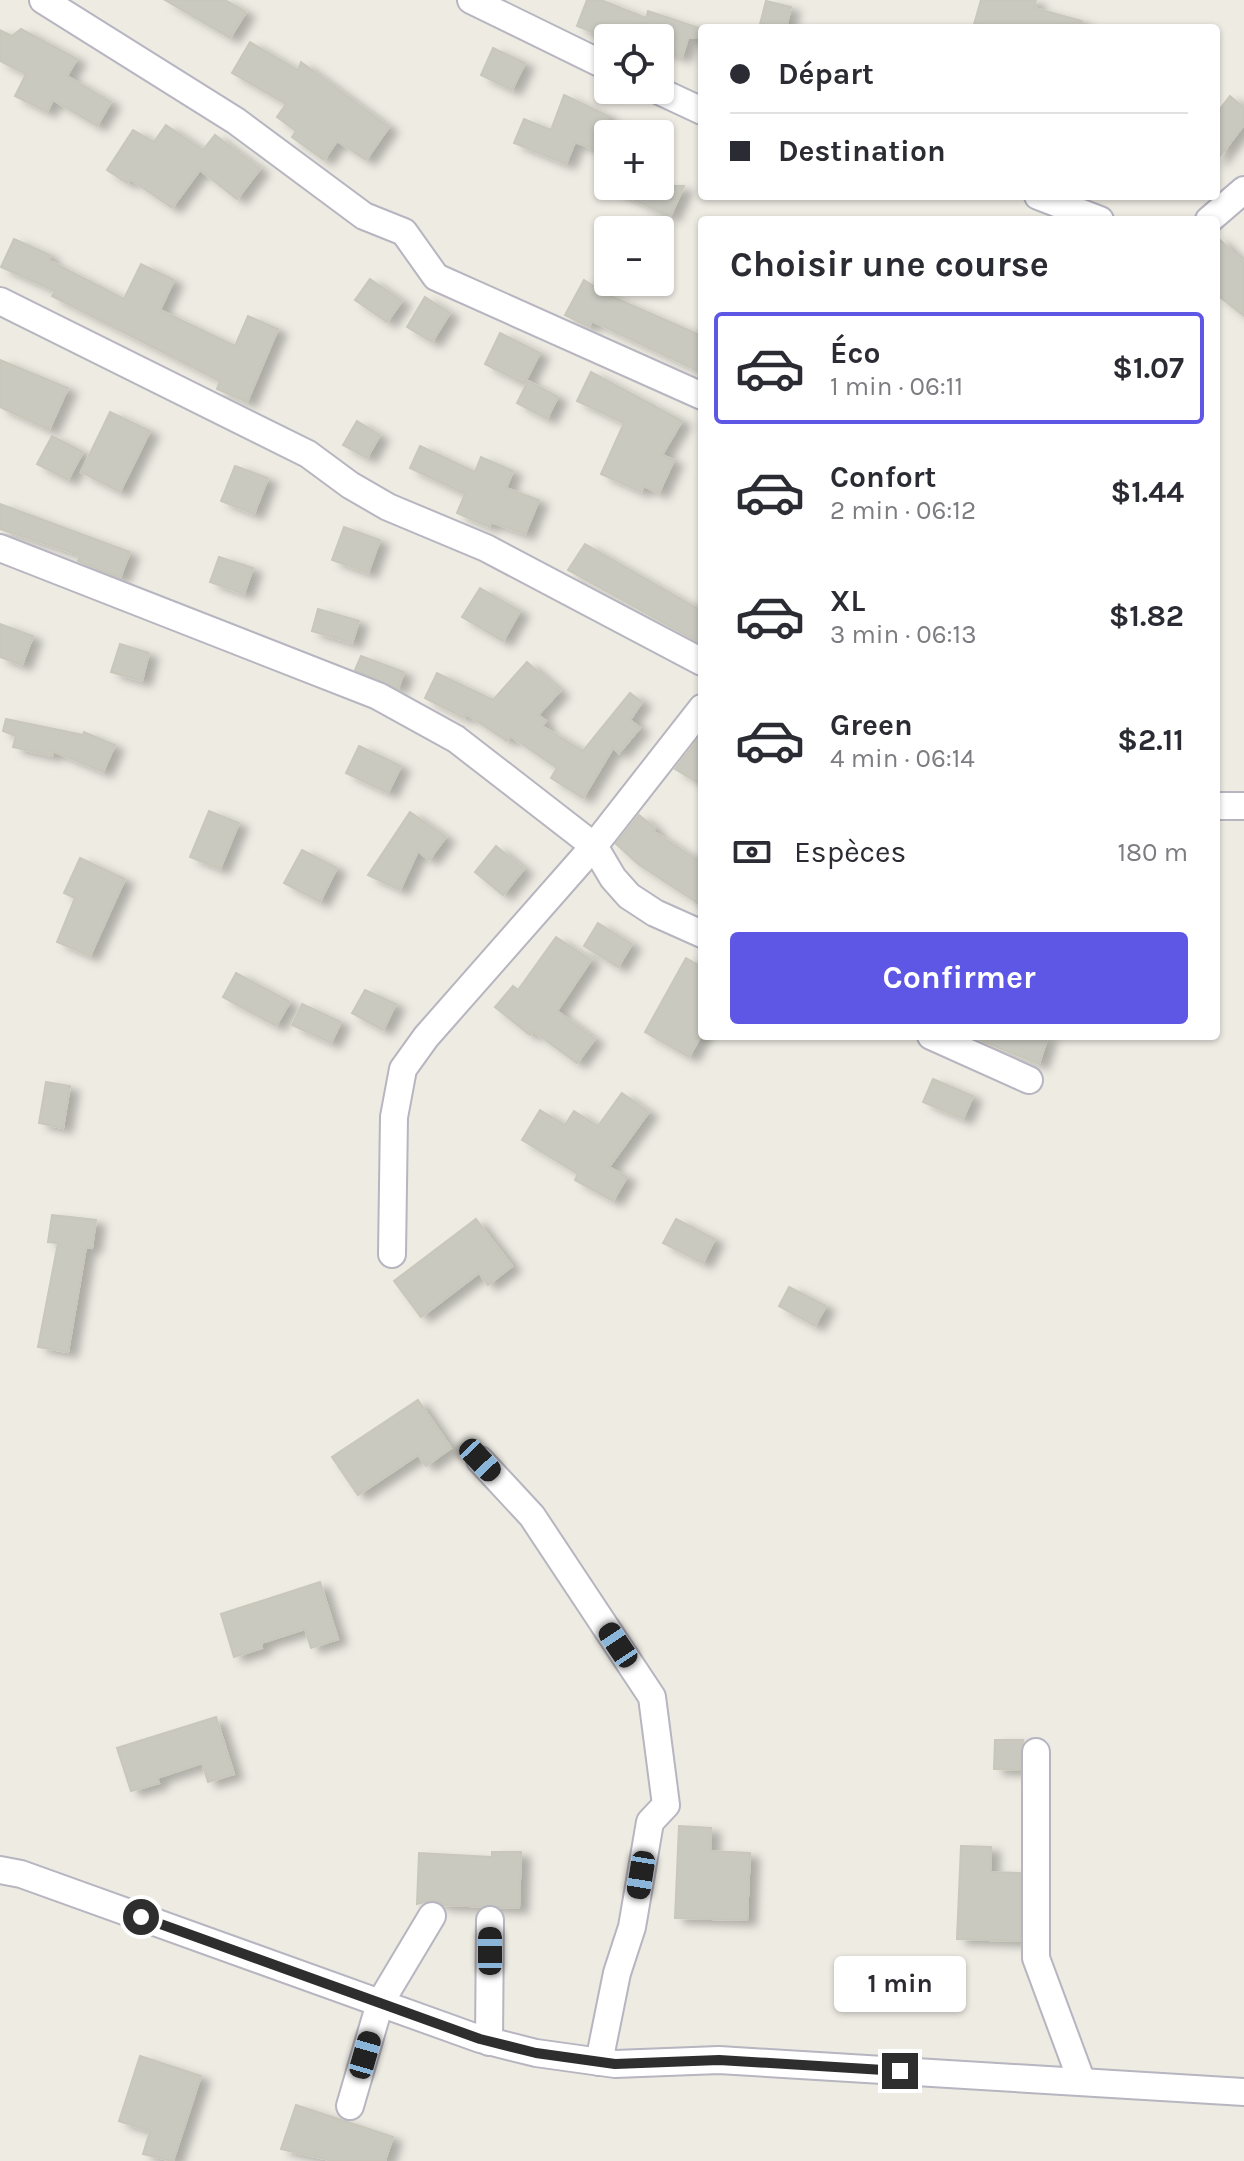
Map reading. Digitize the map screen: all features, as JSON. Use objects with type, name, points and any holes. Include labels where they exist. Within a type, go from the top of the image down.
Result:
[{"type":"street","points":[[43,0],[236,121],[364,216],[404,232],[436,277],[698,394]]},
{"type":"street","points":[[471,0],[594,60]]},
{"type":"street","points":[[674,98],[698,109]]},
{"type":"street","points":[[1048,200],[1090,216]]},
{"type":"street","points":[[1216,216],[1240,201]]},
{"type":"street","points":[[0,301],[308,454],[350,485],[388,507],[486,548],[698,660]]},
{"type":"street","points":[[0,548],[378,696],[456,739],[594,846],[613,878],[629,896],[655,913],[698,932]]},
{"type":"street","points":[[392,1254],[394,1117],[403,1069],[426,1037],[594,846],[698,713]]},
{"type":"street","points":[[1220,806],[1244,806]]},
{"type":"street","points":[[940,1040],[1029,1080]]},
{"type":"street","points":[[480,1460],[532,1516],[652,1697],[666,1805],[650,1822],[632,1927],[617,1973],[599,2062]]},
{"type":"street","points":[[1036,1752],[1036,1958],[1082,2082]]},
{"type":"street","points":[[0,1870],[21,1874],[489,2042],[599,2062],[719,2060],[1244,2092]]},
{"type":"street","points":[[350,2106],[380,2003],[432,1916]]},
{"type":"street","points":[[489,2042],[490,1920]]},
{"type":"building","points":[[165,0],[225,0],[246,12],[230,38]]},
{"type":"building","points":[[587,0],[601,0],[646,18],[648,11],[698,28],[698,38],[688,38],[682,57],[674,54],[674,24],[594,24],[594,33],[577,26]]},
{"type":"building","points":[[981,0],[1036,0],[1034,8],[1082,21],[1082,24],[974,24]]},
{"type":"building","points":[[766,1],[791,7],[787,24],[760,24]]},
{"type":"building","points":[[21,29],[77,59],[67,76],[111,102],[97,126],[53,100],[47,112],[15,96],[26,74],[0,61],[0,30],[12,36]]},
{"type":"building","points":[[250,42],[298,70],[301,62],[389,127],[366,160],[337,141],[324,160],[292,137],[296,131],[277,117],[286,104],[232,73]]},
{"type":"building","points":[[493,48],[525,63],[512,90],[481,75]]},
{"type":"building","points":[[564,95],[608,116],[608,120],[594,120],[594,149],[575,142],[566,164],[514,143],[524,119],[551,130]]},
{"type":"building","points":[[1230,96],[1244,108],[1244,125],[1220,156],[1220,109]]},
{"type":"building","points":[[166,125],[203,150],[215,135],[260,169],[237,199],[200,170],[172,208],[130,179],[127,183],[107,170],[133,130],[154,142]]},
{"type":"building","points":[[674,186],[684,186],[668,216],[634,200],[674,200]]},
{"type":"building","points":[[14,239],[50,255],[48,260],[124,299],[141,264],[174,280],[160,310],[235,346],[248,316],[278,329],[247,402],[217,389],[220,381],[52,296],[55,291],[1,267]]},
{"type":"building","points":[[1220,240],[1244,263],[1244,316],[1220,297]]},
{"type":"building","points":[[370,279],[402,301],[387,322],[355,300]]},
{"type":"building","points":[[584,280],[594,286],[594,296],[611,296],[698,334],[698,371],[592,321],[589,327],[565,315]]},
{"type":"building","points":[[425,297],[450,313],[432,342],[407,327]]},
{"type":"building","points":[[500,333],[540,353],[524,384],[485,364]]},
{"type":"building","points":[[0,360],[68,388],[49,430],[0,407]]},
{"type":"building","points":[[591,372],[682,421],[662,455],[674,460],[659,493],[644,486],[641,492],[601,474],[624,423],[577,401]]},
{"type":"building","points":[[528,381],[558,397],[547,419],[517,403]]},
{"type":"building","points":[[110,412],[150,431],[120,492],[81,472]]},
{"type":"building","points":[[357,421],[380,435],[367,458],[343,445]]},
{"type":"building","points":[[52,436],[83,452],[68,480],[37,464]]},
{"type":"building","points":[[420,446],[475,472],[481,457],[513,471],[506,488],[539,500],[525,534],[491,522],[489,527],[457,513],[465,494],[410,468]]},
{"type":"building","points":[[235,466],[268,478],[254,514],[221,501]]},
{"type":"building","points":[[0,504],[130,552],[120,578],[78,561],[80,555],[0,529]]},
{"type":"building","points":[[344,527],[380,540],[368,573],[332,560]]},
{"type":"building","points":[[585,544],[698,609],[698,642],[568,570]]},
{"type":"building","points":[[219,557],[253,568],[244,594],[210,582]]},
{"type":"building","points":[[480,588],[520,611],[503,641],[462,617]]},
{"type":"building","points":[[318,609],[359,621],[352,643],[312,631]]},
{"type":"building","points":[[0,624],[33,636],[22,665],[0,657]]},
{"type":"building","points":[[120,644],[149,653],[142,681],[111,672]]},
{"type":"building","points":[[361,656],[404,672],[398,689],[355,670]]},
{"type":"building","points":[[527,662],[560,691],[538,715],[546,721],[542,726],[583,751],[630,693],[642,702],[630,720],[640,728],[619,753],[613,748],[583,798],[551,778],[557,768],[510,736],[507,741],[466,714],[464,718],[425,698],[437,673],[493,700]]},
{"type":"building","points":[[6,719],[83,735],[84,732],[115,745],[103,772],[53,751],[52,756],[13,747],[16,736],[3,731]]},
{"type":"building","points":[[698,739],[698,783],[675,769]]},
{"type":"building","points":[[359,746],[401,766],[388,793],[346,773]]},
{"type":"building","points":[[209,811],[239,823],[220,869],[190,857]]},
{"type":"building","points":[[410,812],[446,837],[429,860],[418,851],[400,890],[368,875]]},
{"type":"building","points":[[639,815],[655,828],[653,831],[698,860],[698,903],[638,864],[616,844]]},
{"type":"building","points":[[496,846],[524,869],[503,895],[475,872]]},
{"type":"building","points":[[302,850],[337,868],[320,902],[284,883]]},
{"type":"building","points":[[80,858],[125,879],[90,956],[57,942],[75,898],[64,893]]},
{"type":"building","points":[[598,923],[632,944],[618,967],[584,946]]},
{"type":"building","points":[[556,937],[591,960],[557,1011],[595,1039],[577,1063],[533,1031],[530,1035],[495,1007],[513,986],[518,990]]},
{"type":"building","points":[[686,958],[698,965],[699,1040],[689,1057],[645,1032]]},
{"type":"building","points":[[236,973],[290,1002],[276,1026],[223,997]]},
{"type":"building","points":[[365,990],[396,1004],[383,1030],[352,1013]]},
{"type":"building","points":[[302,1004],[341,1022],[331,1043],[292,1025]]},
{"type":"building","points":[[980,1040],[1047,1040],[1039,1064]]},
{"type":"building","points":[[933,1079],[973,1096],[963,1119],[923,1102]]},
{"type":"building","points":[[46,1082],[70,1086],[63,1128],[39,1123]]},
{"type":"building","points":[[622,1093],[649,1112],[609,1167],[627,1177],[613,1201],[575,1180],[578,1174],[522,1140],[540,1110],[565,1125],[574,1111],[598,1126]]},
{"type":"building","points":[[52,1215],[96,1220],[92,1248],[86,1247],[68,1352],[38,1347],[58,1243],[48,1242]]},
{"type":"building","points":[[476,1219],[512,1266],[488,1285],[479,1273],[421,1317],[394,1281]]},
{"type":"building","points":[[676,1219],[715,1239],[703,1263],[663,1243]]},
{"type":"building","points":[[789,1287],[826,1306],[815,1326],[779,1306]]},
{"type":"building","points":[[418,1400],[451,1448],[426,1466],[418,1455],[358,1495],[332,1457]]},
{"type":"building","points":[[320,1582],[338,1639],[311,1648],[305,1629],[261,1643],[262,1648],[234,1657],[221,1614]]},
{"type":"building","points":[[216,1717],[234,1774],[208,1782],[202,1763],[157,1778],[159,1783],[131,1791],[117,1748]]},
{"type":"building","points":[[995,1740],[1023,1740],[1020,1770],[994,1769]]},
{"type":"building","points":[[679,1826],[711,1828],[710,1851],[750,1853],[747,1920],[675,1918]]},
{"type":"building","points":[[961,1846],[991,1847],[990,1872],[1020,1873],[1020,1941],[957,1939]]},
{"type":"building","points":[[492,1852],[521,1852],[519,1908],[443,1905],[433,1900],[417,1904],[419,1853],[492,1857]]},
{"type":"building","points":[[140,2056],[201,2076],[173,2161],[143,2154],[150,2131],[119,2121]]},
{"type":"building","points":[[296,2105],[393,2137],[385,2161],[334,2161],[281,2149]]},
{"type":"route","points":[[141,1917],[480,2039],[536,2053],[615,2064],[719,2060],[900,2071]]}]
